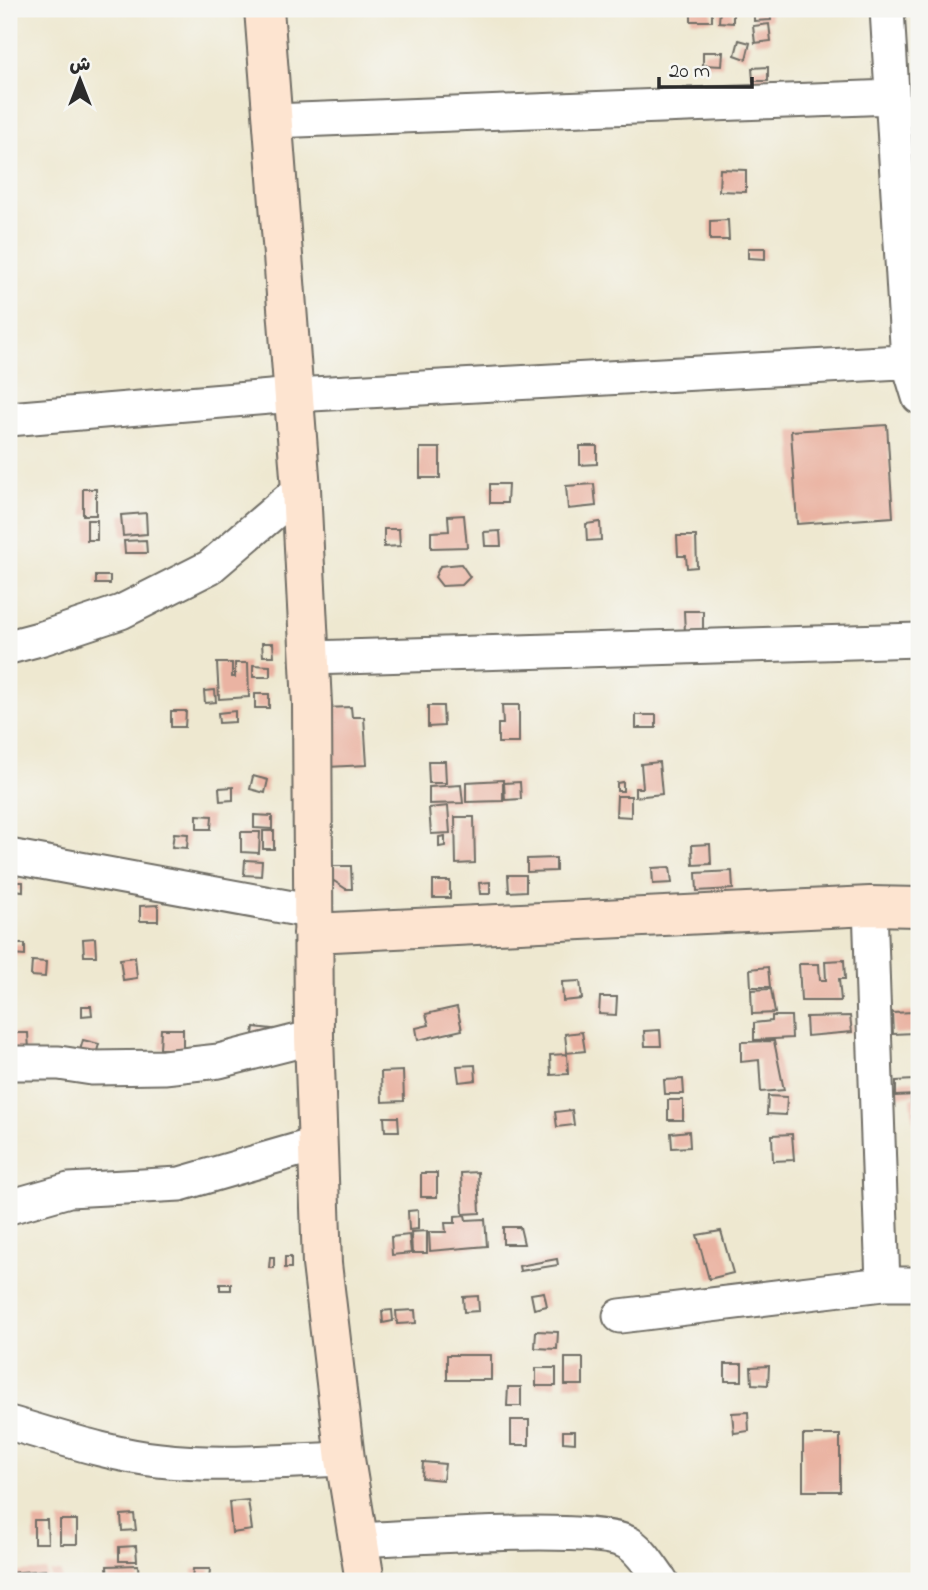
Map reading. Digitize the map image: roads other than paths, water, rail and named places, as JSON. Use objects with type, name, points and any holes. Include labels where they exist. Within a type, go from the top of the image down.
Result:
[{"type":"main road","points":[[264,9],[301,489],[310,658],[314,1037],[322,1264],[345,1459],[365,1581]]},
{"type":"main road","points":[[314,923],[870,906],[919,907]]},
{"type":"street","points":[[887,9],[892,97],[919,397]]},
{"type":"street","points":[[273,121],[892,97]]},
{"type":"street","points":[[9,419],[294,395],[914,362]]},
{"type":"street","points":[[9,647],[121,612],[210,567],[301,489]]},
{"type":"street","points":[[310,658],[919,640]]},
{"type":"street","points":[[9,856],[314,923]]},
{"type":"street","points":[[870,906],[883,1284]]},
{"type":"street","points":[[9,1063],[60,1063],[92,1068],[164,1067],[219,1061],[314,1037]]},
{"type":"street","points":[[9,1207],[69,1190],[180,1184],[318,1144]]},
{"type":"street","points":[[620,1316],[883,1284],[919,1284]]},
{"type":"street","points":[[9,1423],[104,1450],[158,1460],[202,1463],[345,1459]]},
{"type":"street","points":[[358,1540],[547,1534],[604,1536],[629,1544],[645,1559],[661,1581]]}]
